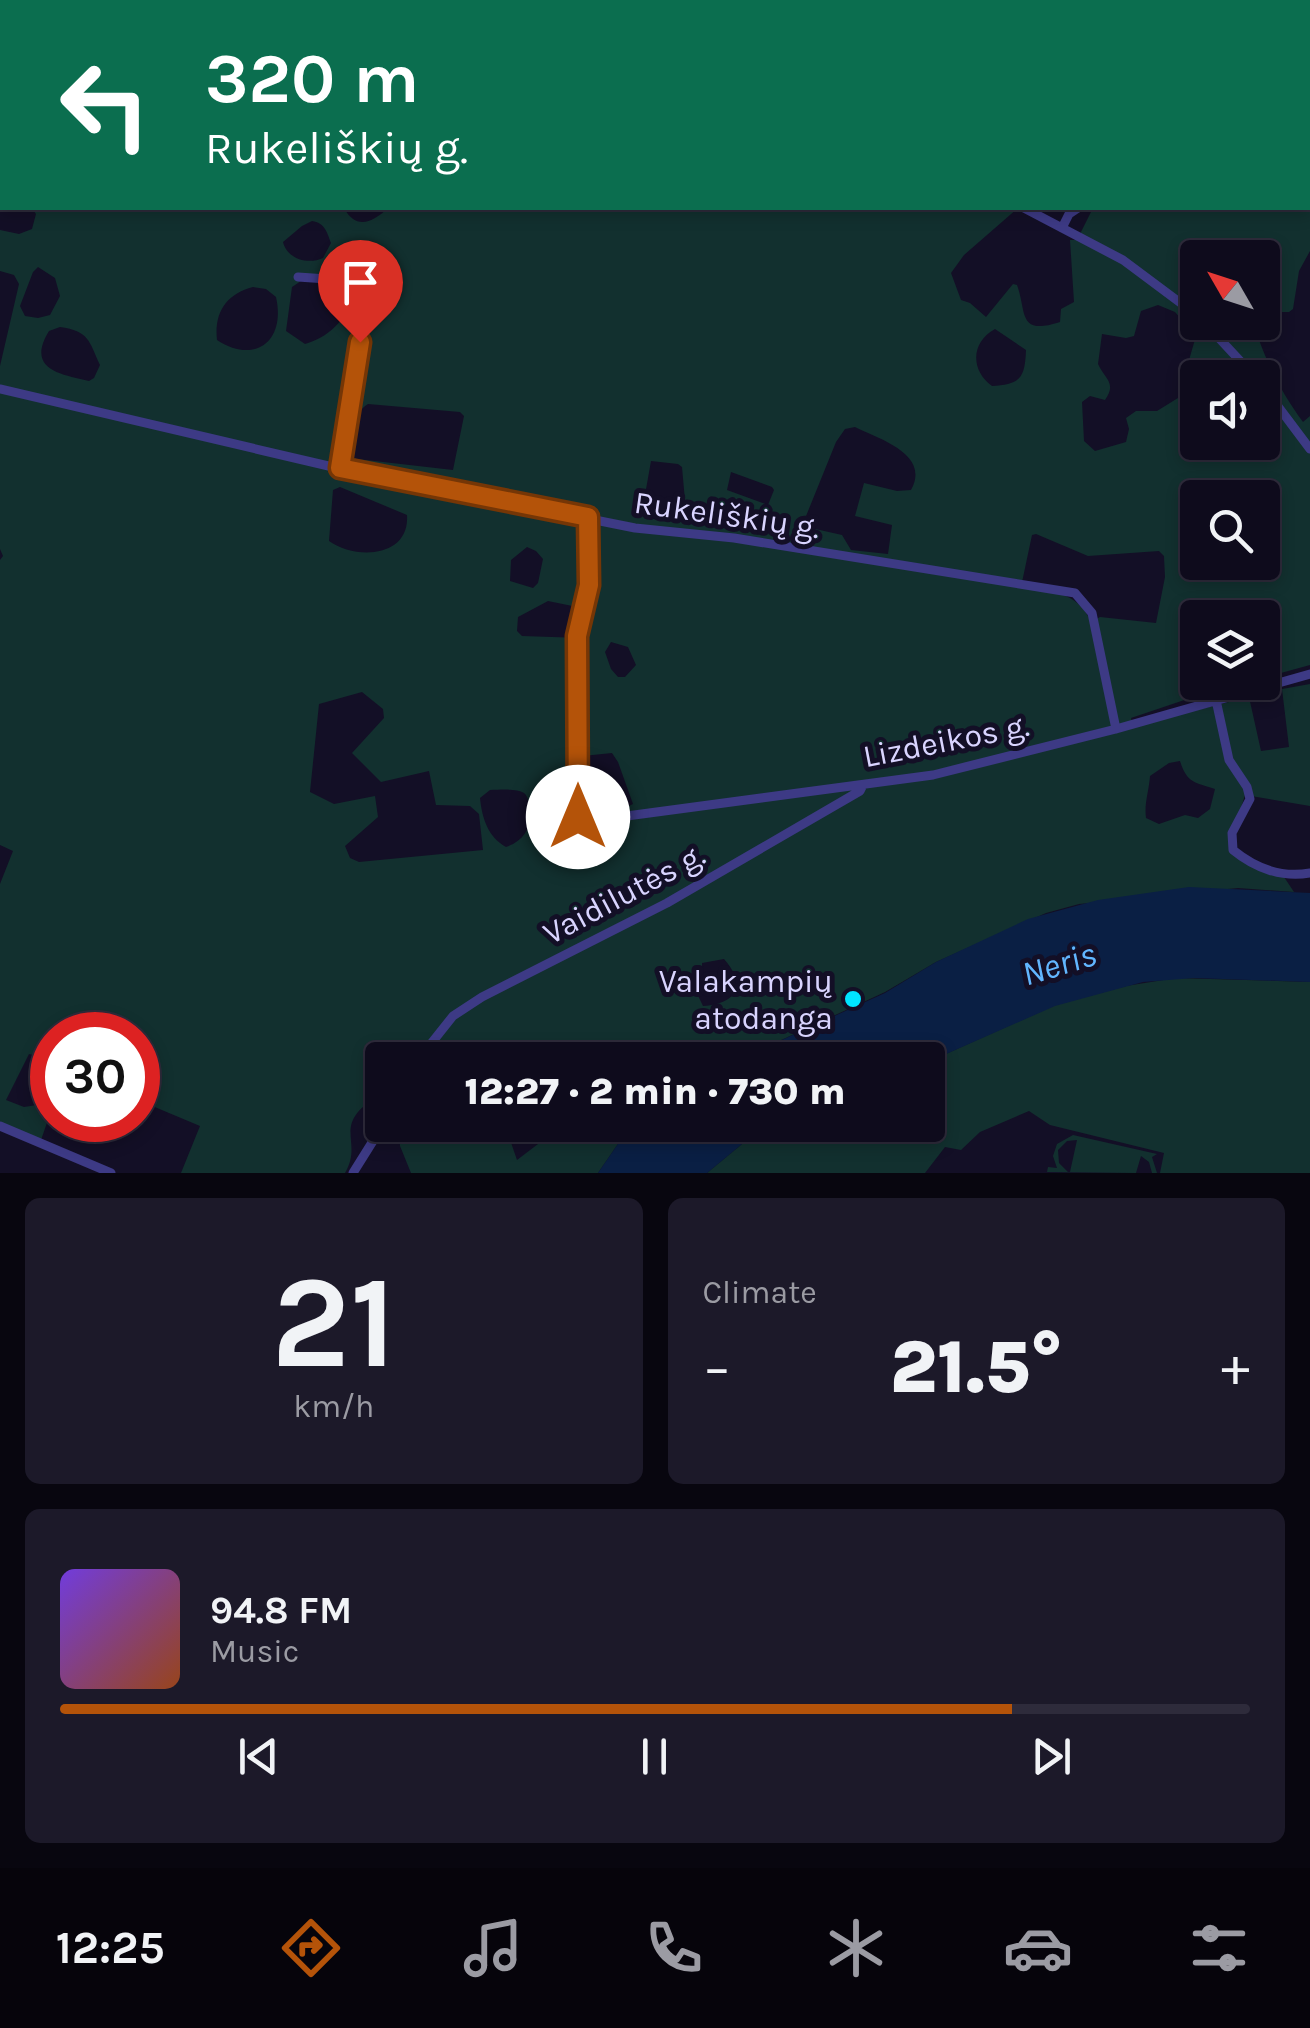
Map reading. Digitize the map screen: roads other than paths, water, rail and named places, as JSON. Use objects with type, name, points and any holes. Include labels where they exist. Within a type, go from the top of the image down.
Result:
[{"type":"street","points":[[1028,210],[1132,266],[1180,302]]},
{"type":"street","points":[[1062,226],[1071,210]]},
{"type":"street","points":[[298,276],[370,282],[340,468]]},
{"type":"street","points":[[1221,340],[1239,360]]},
{"type":"street","name":"Rukeliškių g.","points":[[0,389],[340,468],[635,528],[734,538],[1075,594],[1092,613],[1116,728]]},
{"type":"street","points":[[1280,409],[1310,449]]},
{"type":"street","name":"Lizdeikos g.","points":[[588,517],[589,585],[577,636],[578,817],[585,822],[933,775],[1216,700]]},
{"type":"street","name":"Lizdeikos g.","points":[[1280,682],[1310,674]]},
{"type":"street","points":[[1216,700],[1229,760],[1247,787],[1250,799],[1232,833],[1233,850],[1246,861],[1287,876],[1310,873]]},
{"type":"street","name":"Vaidilutės g.","points":[[432,1042],[455,1014],[482,997],[667,902],[860,791],[863,785]]},
{"type":"street","points":[[0,1126],[111,1173]]},
{"type":"street","points":[[353,1173],[372,1142]]},
{"type":"water","name":"Neris","points":[[1189,887],[1310,893],[1310,982],[1194,978],[1143,982],[1055,1006],[945,1055],[945,1042],[777,1042],[885,993],[936,962],[1028,919],[1098,900]]},
{"type":"water","points":[[619,1142],[744,1142],[707,1173],[598,1173]]},
{"type":"place","name":"Valakampių atodanga","points":[[853,999]]}]
